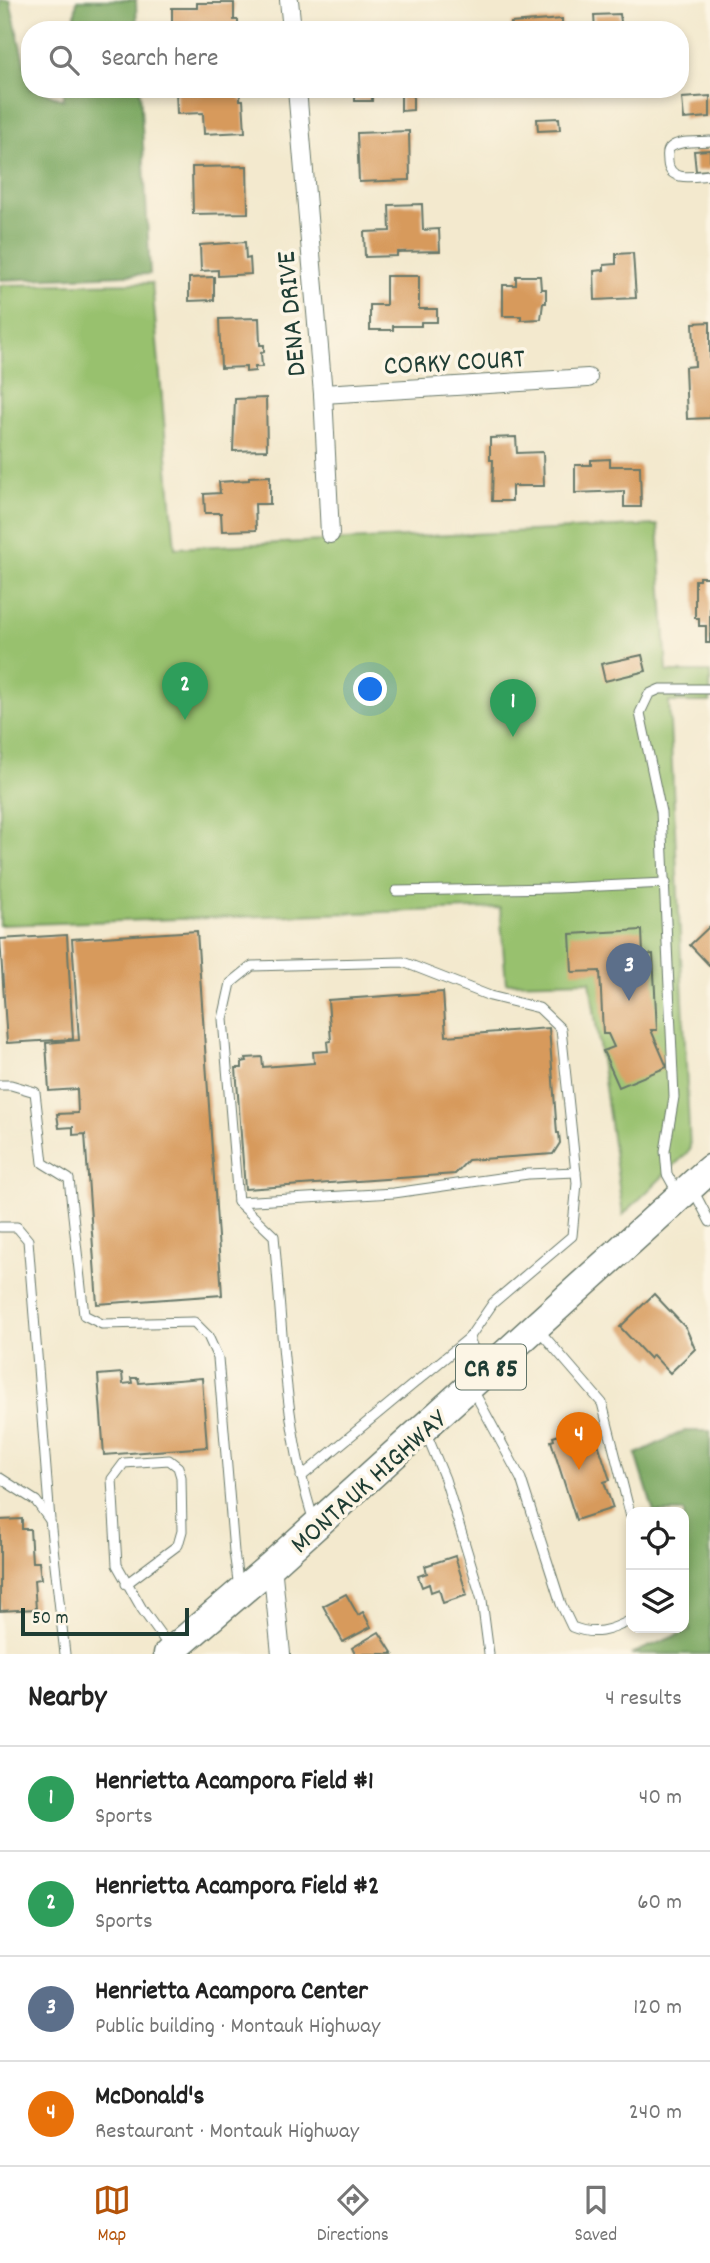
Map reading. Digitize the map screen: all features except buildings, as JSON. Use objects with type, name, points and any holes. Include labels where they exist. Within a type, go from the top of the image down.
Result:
[{"type":"main road","name":"MONTAUK HIGHWAY","points":[[272,1565],[693,1184]]},
{"type":"main road","name":"CR 85","points":[[170,1652],[272,1565]]},
{"type":"street","points":[[289,0],[291,21]]},
{"type":"street","name":"DENA DRIVE","points":[[298,98],[323,394],[330,534]]},
{"type":"street","name":"CORKY COURT","points":[[323,394],[588,378]]},
{"type":"street","points":[[272,1565],[281,1654]]},
{"type":"lane","points":[[710,141],[679,144],[667,152],[668,168],[673,174],[680,177],[710,175]]},
{"type":"lane","points":[[710,689],[660,690],[649,694],[639,713],[662,812],[674,1097],[665,1151],[667,1174],[693,1184],[710,1222]]},
{"type":"lane","points":[[396,891],[666,883]]},
{"type":"lane","points":[[301,1477],[469,1338],[493,1303],[572,1236],[577,1183],[561,1029],[539,1009],[490,996],[403,962],[252,966],[231,983],[223,1019],[238,1202],[274,1236],[291,1425],[301,1477],[315,1527]]},
{"type":"lane","points":[[0,1085],[11,1084],[35,1092],[43,1163],[69,1179],[84,1315],[102,1324],[194,1322],[208,1336],[218,1358],[234,1552],[240,1593]]},
{"type":"lane","points":[[238,1202],[394,1193],[528,1174],[576,1172]]},
{"type":"lane","points":[[0,1227],[17,1227],[28,1240],[50,1521],[65,1654]]},
{"type":"lane","points":[[536,1327],[602,1403],[628,1507]]},
{"type":"lane","points":[[469,1338],[477,1356],[479,1378],[521,1479],[561,1604],[572,1627],[588,1633],[626,1622]]},
{"type":"lane","points":[[424,1429],[445,1479],[482,1600],[489,1654]]},
{"type":"lane","points":[[126,1584],[178,1545],[182,1531],[181,1477],[178,1467],[169,1460],[124,1463],[112,1479],[117,1566],[126,1584],[170,1652]]},
{"type":"lane","points":[[0,1478],[36,1501],[50,1521]]},
{"type":"green space","points":[[0,0],[10,0],[21,49],[21,98],[140,98],[150,274],[0,280]]},
{"type":"green space","points":[[77,0],[136,0],[137,21],[74,21]]},
{"type":"green space","points":[[152,283],[175,548],[658,525],[667,672],[710,672],[710,702],[669,702],[690,1150],[623,1215],[590,981],[506,983],[500,908],[0,925],[0,285]]},
{"type":"green space","points":[[684,1431],[710,1431],[710,1654],[631,1654],[683,1633],[689,1633],[690,1630],[689,1507],[652,1507],[636,1454]]},
{"type":"place","name":"Henrietta Acampora Field #2","points":[[185,720]]},
{"type":"place","name":"Henrietta Acampora Field #1","points":[[513,737]]},
{"type":"place","name":"Henrietta Acampora Center","points":[[629,1001]]},
{"type":"place","name":"McDonald's","points":[[579,1470]]}]
